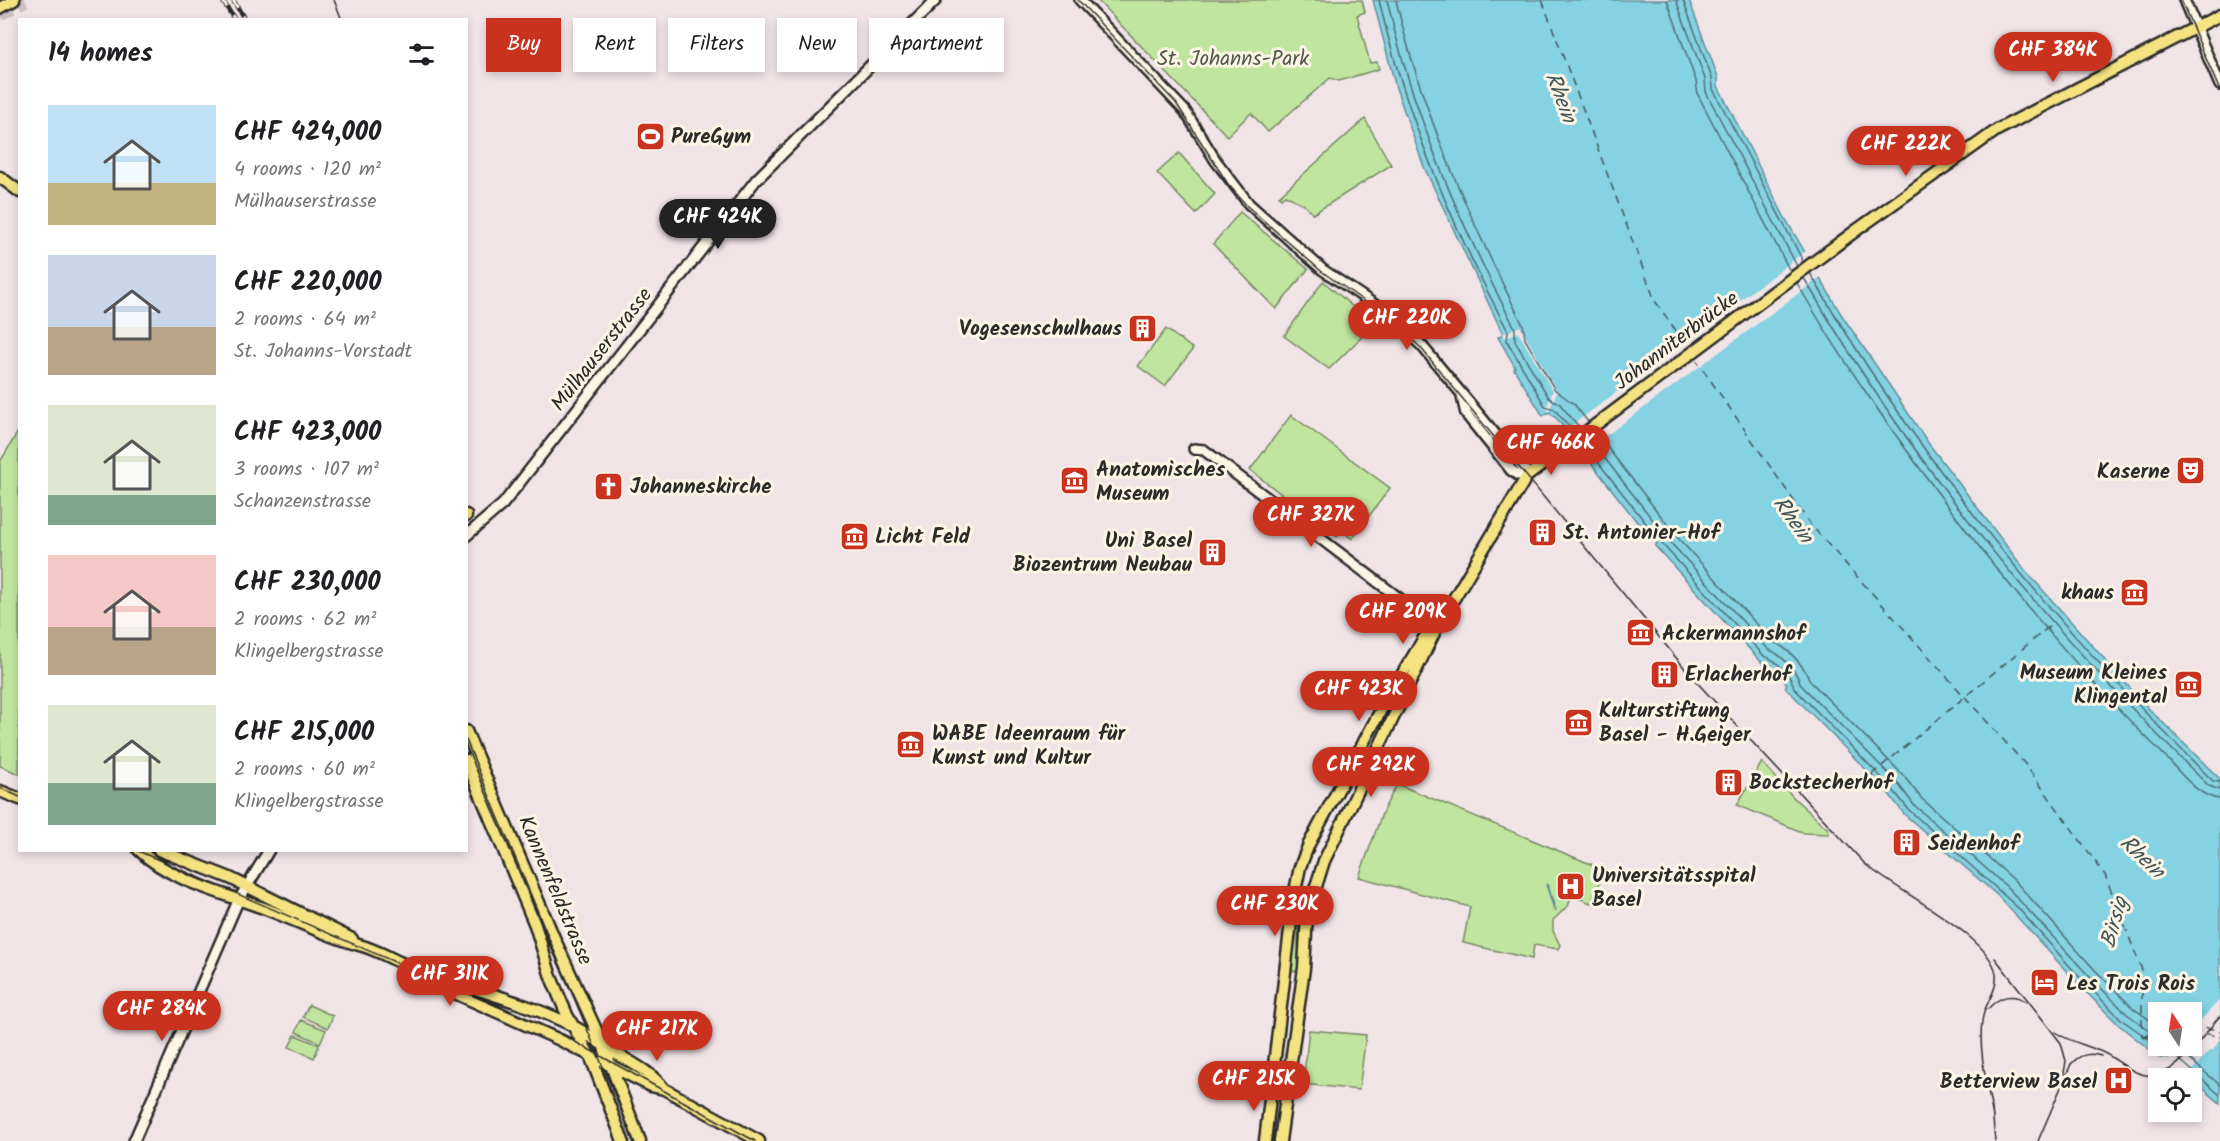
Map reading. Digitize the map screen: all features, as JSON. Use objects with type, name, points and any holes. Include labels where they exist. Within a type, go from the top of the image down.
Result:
[{"type":"main road","points":[[0,8],[14,0]]},
{"type":"main road","name":"Johanniterbrücke","points":[[1528,475],[1848,237],[1997,130],[2220,15]]},
{"type":"main road","points":[[0,177],[18,190]]},
{"type":"main road","points":[[1280,1141],[1304,969],[1307,915],[1324,861],[1437,627],[1528,475]]},
{"type":"main road","points":[[1265,1141],[1300,867],[1309,844],[1382,708],[1424,638],[1437,627]]},
{"type":"main road","name":"Kannenfeldstrasse","points":[[468,735],[555,940],[603,1045],[640,1141]]},
{"type":"main road","name":"Kannenfeldstrasse","points":[[468,765],[540,940],[551,977],[573,1026],[591,1058],[623,1141]]},
{"type":"main road","points":[[0,791],[18,798]]},
{"type":"main road","points":[[141,852],[155,865],[238,901],[264,908],[418,970],[443,976],[476,991],[506,998],[573,1026],[656,1078],[664,1089]]},
{"type":"main road","points":[[167,852],[248,887],[347,935],[359,945]]},
{"type":"main road","points":[[418,970],[440,986],[560,1040],[591,1058],[651,1086],[664,1089],[739,1136],[759,1141]]},
{"type":"main road","points":[[620,1091],[624,1080],[634,1077]]},
{"type":"street","name":"Mülhauserstrasse","points":[[468,534],[503,504],[756,180],[936,0]]},
{"type":"street","points":[[1080,0],[1185,111],[1239,192],[1323,270],[1395,320],[1422,346],[1528,475]]},
{"type":"street","points":[[2184,0],[2220,86]]},
{"type":"street","points":[[1194,449],[1204,450],[1437,627]]},
{"type":"street","points":[[134,1141],[238,901],[268,852]]},
{"type":"green space","name":"St. Johanns-Park","points":[[1097,0],[1362,0],[1365,12],[1357,15],[1370,63],[1377,62],[1379,69],[1339,81],[1330,78],[1268,132],[1251,113],[1227,136]]},
{"type":"green space","points":[[1365,119],[1391,165],[1313,214],[1303,204],[1285,195],[1281,198],[1279,196]]},
{"type":"green space","points":[[1179,153],[1215,194],[1196,214],[1157,173]]},
{"type":"green space","points":[[1240,212],[1308,269],[1276,309],[1213,244]]},
{"type":"green space","points":[[1323,281],[1374,325],[1329,369],[1284,336]]},
{"type":"green space","points":[[1166,329],[1193,349],[1165,386],[1138,366]]},
{"type":"green space","points":[[1291,415],[1390,488],[1352,539],[1342,531],[1337,537],[1250,470]]},
{"type":"green space","points":[[18,432],[18,774],[0,766],[0,462]]},
{"type":"green space","points":[[1762,762],[1794,798],[1829,830],[1829,834],[1804,833],[1737,805]]},
{"type":"green space","points":[[1397,784],[1605,870],[1591,903],[1572,896],[1568,906],[1553,920],[1553,931],[1560,945],[1558,949],[1534,945],[1532,959],[1463,943],[1470,907],[1359,877],[1383,811]]},
{"type":"green space","points":[[1299,896],[1301,897],[1298,941],[1299,972],[1290,970]]},
{"type":"green space","points":[[309,1005],[333,1016],[328,1028],[303,1017]]},
{"type":"green space","points":[[301,1020],[326,1030],[320,1043],[296,1032]]},
{"type":"green space","points":[[1309,1030],[1366,1035],[1359,1090],[1303,1084]]},
{"type":"green space","points":[[295,1035],[319,1045],[314,1058],[289,1047]]},
{"type":"water","points":[[1373,0],[1689,0],[1718,77],[1718,86],[1785,218],[1841,314],[1929,444],[2024,569],[2148,708],[2220,779],[2220,1103],[2202,1087],[2202,1068],[2180,1068],[2167,1057],[2158,1056],[2202,1056],[2202,1002],[2148,1002],[2148,1048],[2119,1025],[2079,985],[1998,896],[1904,814],[1886,790],[1785,687],[1787,684],[1767,663],[1764,665],[1655,546],[1657,544],[1637,522],[1558,420],[1549,412],[1543,416],[1514,369],[1498,337],[1503,334],[1424,167],[1396,88]]},
{"type":"pier","points":[[1807,250],[1822,276],[1580,455],[1563,432]]},
{"type":"pier","points":[[1520,326],[1557,391],[1549,412],[1546,408],[1553,391],[1518,332],[1505,338],[1503,334]]},
{"type":"pier","points":[[2220,999],[2220,1039],[2213,1050],[2210,1050],[2194,1068],[2178,1068],[2168,1059],[2171,1056],[2202,1056],[2202,1019]]},
{"type":"waterway","points":[[1547,885],[1555,910]]},
{"type":"ferry route","points":[[1542,0],[1655,301],[1689,349]]},
{"type":"ferry route","points":[[1695,358],[1810,524],[2025,764],[2105,875],[2142,970],[2142,1037]]},
{"type":"ferry route","points":[[1871,775],[2051,625]]},
{"type":"ferry route","points":[[2202,1026],[2220,1031]]},
{"type":"ferry route","points":[[2202,1032],[2220,1037]]},
{"type":"ferry route","points":[[2143,1037],[2148,1035]]},
{"type":"ferry route","points":[[2143,1038],[2148,1037]]},
{"type":"tunnel","points":[[0,14],[25,0]]},
{"type":"tram line","points":[[334,0],[341,18]]},
{"type":"tram line","points":[[1078,0],[1176,103],[1228,184],[1247,206],[1321,271],[1394,322],[1420,347],[1692,677],[1865,864],[1940,914],[1978,944],[1990,959],[1996,974],[1995,987],[1983,1016],[1981,1033],[1984,1070],[1993,1117]]},
{"type":"tram line","points":[[2181,0],[2220,91]]},
{"type":"tram line","points":[[468,745],[634,1141]]},
{"type":"tram line","points":[[0,788],[18,796]]},
{"type":"tram line","points":[[141,852],[559,1033],[755,1141]]},
{"type":"tram line","points":[[1995,958],[2061,1043],[2066,1061],[2063,1079]]},
{"type":"tram line","points":[[1988,1009],[2001,998],[2011,996],[2027,1002]]},
{"type":"tram line","points":[[2055,1032],[2106,1054],[2138,1073],[2151,1075],[2162,1073],[2185,1058],[2220,1016]]},
{"type":"tram line","points":[[2038,1141],[2071,1064],[2084,1055],[2101,1056]]},
{"type":"tram line","points":[[1992,1108],[1995,1141]]},
{"type":"railway","points":[[222,0],[234,18]]},
{"type":"railway","points":[[233,0],[244,18]]},
{"type":"place","name":"PureGym","points":[[650,136]]},
{"type":"place","name":"Vogesenschulhaus","points":[[1143,328]]},
{"type":"place","name":"Kaserne","points":[[2191,471]]},
{"type":"place","name":"Anatomisches Museum","points":[[1075,481]]},
{"type":"place","name":"Johanneskirche","points":[[609,486]]},
{"type":"place","name":"St. Antonier-Hof","points":[[1542,532]]},
{"type":"place","name":"Licht Feld","points":[[854,536]]},
{"type":"place","name":"Uni Basel Biozentrum Neubau","points":[[1213,552]]},
{"type":"place","name":"khaus","points":[[2135,592]]},
{"type":"place","name":"Ackermannshof","points":[[1641,633]]},
{"type":"place","name":"Erlacherhof","points":[[1664,674]]},
{"type":"place","name":"Museum Kleines Klingental","points":[[2188,684]]},
{"type":"place","name":"Kulturstiftung Basel - H.Geiger","points":[[1578,722]]},
{"type":"place","name":"WABE Ideenraum für Kunst und Kultur","points":[[911,745]]},
{"type":"place","name":"Bockstecherhof","points":[[1728,782]]},
{"type":"place","name":"Seidenhof","points":[[1907,843]]},
{"type":"place","name":"Universitätsspital Basel","points":[[1571,887]]},
{"type":"place","name":"Les Trois Rois","points":[[2045,983]]},
{"type":"place","name":"Betterview Basel","points":[[2118,1081]]},
{"type":"water label","name":"Rhein","points":[[1562,97]]},
{"type":"water label","name":"Rhein","points":[[1794,519]]},
{"type":"water label","name":"Rhein","points":[[2143,856]]},
{"type":"water label","name":"Birsig","points":[[2113,922]]}]
